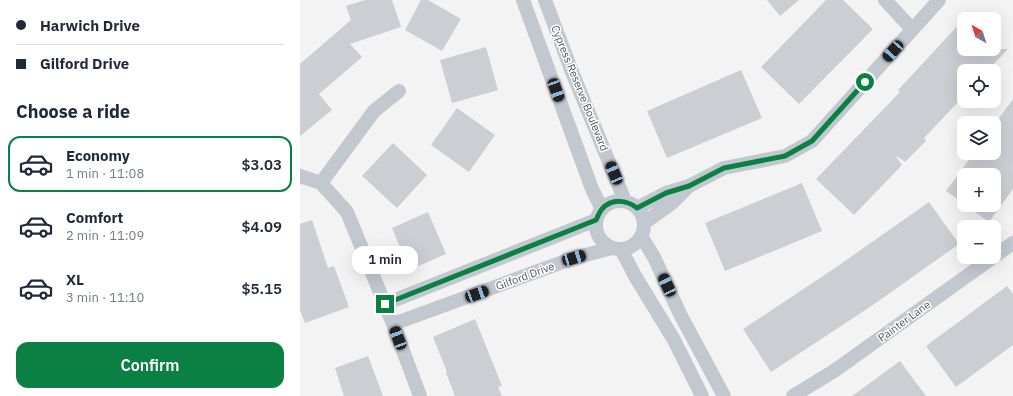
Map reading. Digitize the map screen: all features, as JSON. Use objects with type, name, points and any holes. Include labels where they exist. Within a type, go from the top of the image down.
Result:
[{"type":"street","name":"Cypress Reserve Boulevard","points":[[523,0],[592,188],[599,215]]},
{"type":"street","name":"Cypress Reserve Boulevard","points":[[545,0],[572,72],[631,204]]},
{"type":"street","points":[[885,0],[912,30]]},
{"type":"street","points":[[385,304],[599,215],[612,202],[631,204],[689,186],[724,168],[785,156],[812,141],[939,0]]},
{"type":"street","name":"Cypress Reserve Boulevard","points":[[532,24],[552,19]]},
{"type":"street","points":[[321,183],[374,111],[399,91]]},
{"type":"street","points":[[300,176],[321,183],[347,212],[393,324],[420,396]]},
{"type":"street","points":[[599,215],[597,232],[602,242],[617,248],[633,245],[643,229],[689,186]]},
{"type":"street","points":[[631,204],[642,215],[643,229],[654,257],[680,314],[724,396]]},
{"type":"street","name":"Painter Lane","points":[[793,396],[834,372],[1013,243]]},
{"type":"street","points":[[617,248],[674,340],[702,396]]},
{"type":"street","name":"Gilford Drive","points":[[393,324],[574,258],[617,248]]},
{"type":"building","points":[[365,0],[392,0],[401,27],[350,44],[362,57],[319,94],[332,110],[300,136],[300,64],[351,20],[346,6]]},
{"type":"building","points":[[421,0],[428,0],[461,19],[442,51],[405,30]]},
{"type":"building","points":[[767,0],[799,0],[780,16]]},
{"type":"building","points":[[826,0],[843,0],[873,29],[799,104],[761,67]]},
{"type":"building","points":[[957,27],[957,56],[1001,56],[1001,49],[1008,49],[994,64],[957,64],[957,103],[924,138],[926,141],[905,162],[895,155],[902,165],[854,215],[816,179],[900,92],[898,90]]},
{"type":"building","points":[[486,47],[498,90],[452,103],[440,60]]},
{"type":"building","points":[[741,70],[762,118],[667,158],[647,111]]},
{"type":"building","points":[[1013,99],[1013,189],[1001,206],[1001,168],[963,168],[969,160],[1001,160],[1001,116]]},
{"type":"building","points":[[457,108],[495,135],[469,172],[431,145]]},
{"type":"building","points":[[393,143],[427,175],[397,208],[362,176]]},
{"type":"building","points":[[957,176],[957,199],[946,191]]},
{"type":"building","points":[[802,183],[822,231],[725,271],[705,223]]},
{"type":"building","points":[[929,202],[957,241],[957,245],[873,305],[771,372],[743,329],[835,268]]},
{"type":"building","points":[[428,212],[446,254],[409,270],[392,228]]},
{"type":"building","points":[[975,212],[996,212],[990,220],[986,220]]},
{"type":"building","points":[[312,220],[328,268],[334,266],[349,307],[305,323],[300,310],[300,224]]},
{"type":"building","points":[[1007,286],[1013,294],[1013,345],[956,387],[926,346]]},
{"type":"building","points":[[475,319],[502,386],[498,387],[502,396],[455,396],[433,337]]},
{"type":"building","points":[[368,356],[383,396],[344,396],[335,368]]},
{"type":"building","points":[[900,361],[926,396],[852,396]]},
{"type":"route","points":[[385,304],[596,220],[602,209],[612,202],[625,201],[637,208],[666,193],[689,186],[724,168],[785,156],[812,141],[865,82]]}]
